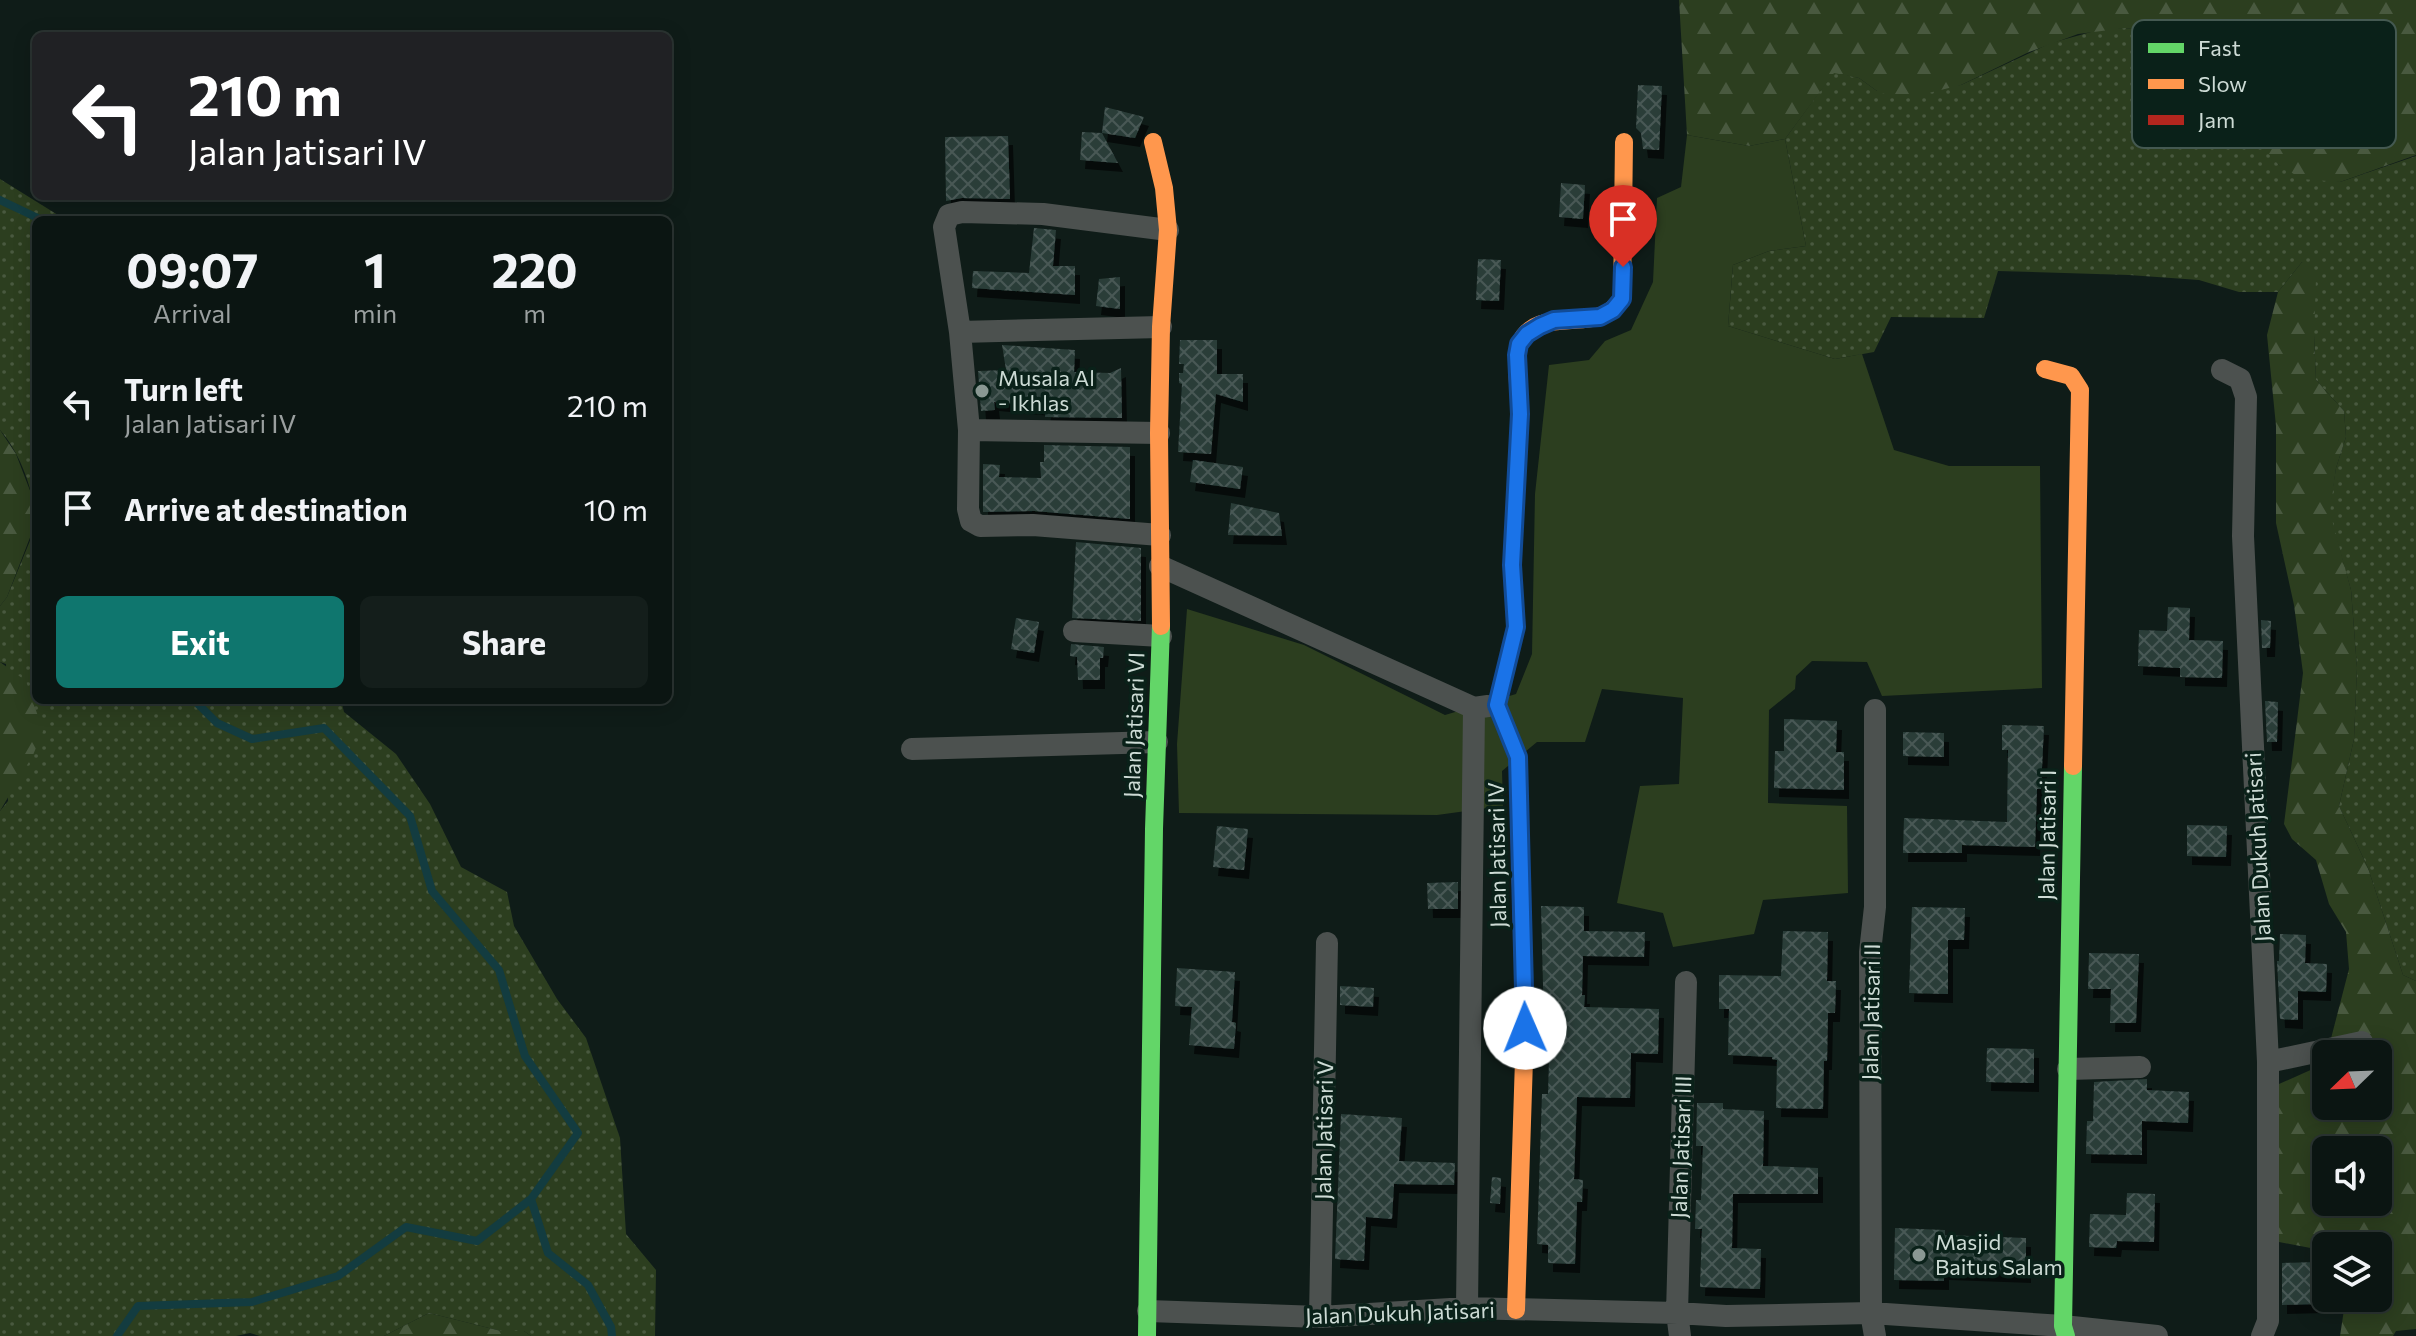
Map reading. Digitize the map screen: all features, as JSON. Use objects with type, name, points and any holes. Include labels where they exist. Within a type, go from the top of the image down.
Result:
[{"type":"street","name":"Jalan Jatisari VI","points":[[1148,1311],[1154,829],[1161,636],[1159,433],[1161,327],[1168,230],[1164,188],[1153,142]]},
{"type":"street","points":[[1467,1308],[1486,706],[1516,627],[1512,565],[1520,414],[1517,355],[1519,344],[1540,326],[1554,320],[1600,317],[1613,310],[1622,299],[1624,142]]},
{"type":"street","points":[[1160,535],[1033,525],[975,525],[968,509],[969,430],[960,332],[944,227],[949,215],[962,212],[1043,214],[1168,230]]},
{"type":"street","points":[[960,332],[1161,327]]},
{"type":"street","name":"Jalan Jatisari I","points":[[2045,369],[2070,373],[2077,380],[2080,390],[2064,1331]]},
{"type":"street","name":"Jalan Dukuh Jatisari","points":[[2222,370],[2240,379],[2246,397],[2243,536],[2268,1062],[2268,1321],[2262,1336]]},
{"type":"street","points":[[969,430],[1159,433]]},
{"type":"street","points":[[1160,566],[1486,706]]},
{"type":"street","points":[[1074,631],[1161,636]]},
{"type":"street","name":"Jalan Jatisari IV","points":[[1486,706],[1518,757],[1525,1028],[1516,1310]]},
{"type":"street","name":"Jalan Jatisari II","points":[[1871,1313],[1870,952],[1875,907],[1875,710]]},
{"type":"street","points":[[912,749],[1157,742]]},
{"type":"street","name":"Jalan Jatisari V","points":[[1320,1317],[1327,943]]},
{"type":"street","name":"Jalan Jatisari III","points":[[1677,1313],[1686,982]]},
{"type":"street","points":[[2268,1062],[2312,1053]]},
{"type":"street","points":[[2068,1069],[2140,1067]]},
{"type":"street","name":"Jalan Dukuh Jatisari","points":[[1148,1311],[1320,1317],[1467,1308],[1726,1316],[1871,1313],[2064,1331],[2157,1336]]},
{"type":"street","points":[[1147,1336],[1148,1311]]},
{"type":"street","points":[[1677,1313],[1680,1336]]},
{"type":"street","points":[[1871,1313],[1875,1336]]},
{"type":"green space","points":[[1679,0],[2416,0],[2416,155],[2340,182],[2302,179],[2279,165],[2263,148],[2396,148],[2396,20],[2132,20],[2132,29],[2078,34],[2029,52],[1961,85],[1900,100],[1877,91],[1859,78],[1834,73],[1785,139],[1749,146],[1687,135]]},
{"type":"green space","points":[[2102,29],[2132,29],[2132,148],[2265,148],[2279,165],[2340,182],[2416,156],[2416,981],[2403,975],[2368,868],[2339,806],[2354,739],[2357,668],[2351,590],[2329,512],[2336,468],[2346,437],[2344,411],[2316,380],[2314,335],[2302,262],[2278,292],[2239,292],[2199,280],[1998,271],[1984,318],[1891,317],[1874,352],[1835,359],[1728,326],[1733,265],[1769,251],[1806,246],[1785,139],[1834,72],[1859,78],[1877,91],[1961,85],[2051,43]]},
{"type":"green space","points":[[1687,135],[1749,146],[1785,139],[1806,246],[1769,251],[1733,265],[1728,326],[1835,359],[1862,354],[1894,450],[1949,466],[2040,466],[2042,688],[1882,696],[1867,662],[1812,661],[1796,676],[1795,689],[1769,710],[1768,803],[1847,806],[1848,893],[1763,900],[1754,934],[1673,947],[1663,913],[1617,903],[1640,786],[1679,784],[1683,698],[1602,689],[1585,742],[1537,742],[1502,771],[1503,806],[1437,815],[1179,813],[1177,744],[1187,609],[1304,645],[1445,715],[1516,694],[1532,654],[1535,494],[1549,365],[1589,360],[1605,341],[1631,330],[1653,282],[1657,198],[1681,187]]},
{"type":"green space","points":[[0,179],[60,216],[32,216],[32,498],[14,450],[0,430]]},
{"type":"green space","points":[[2302,262],[2316,278],[2316,380],[2344,411],[2346,437],[2336,468],[2330,512],[2351,590],[2357,668],[2354,739],[2339,806],[2368,868],[2403,975],[2416,981],[2416,1329],[2396,1331],[2393,1336],[2340,1336],[2344,1312],[2392,1312],[2392,1232],[2312,1232],[2312,1248],[2279,1242],[2279,1084],[2312,1069],[2312,1120],[2392,1120],[2392,1040],[2331,1040],[2349,969],[2346,932],[2329,904],[2316,860],[2292,839],[2284,824],[2303,673],[2294,605],[2276,523],[2276,426],[2267,335],[2278,292]]},
{"type":"green space","points":[[0,430],[16,454],[32,496],[32,532],[7,597],[0,606]]},
{"type":"green space","points":[[32,536],[32,704],[342,704],[344,712],[396,754],[430,804],[461,867],[507,892],[514,926],[557,999],[586,1038],[620,1138],[626,1234],[656,1270],[655,1336],[531,1336],[524,1331],[501,1331],[429,1313],[384,1336],[260,1336],[250,1333],[236,1336],[0,1336],[0,811],[8,801],[6,664],[0,662],[0,606],[7,597]]},
{"type":"green space","points":[[0,662],[26,681],[43,731],[33,755],[0,811]]},
{"type":"green space","points":[[429,1313],[501,1331],[524,1331],[531,1336],[384,1336]]},
{"type":"building","points":[[1638,85],[1662,86],[1659,150],[1643,149],[1641,133],[1636,128]]},
{"type":"building","points":[[1105,107],[1144,117],[1135,138],[1102,133]]},
{"type":"building","points":[[1082,132],[1102,133],[1118,163],[1080,160]]},
{"type":"building","points":[[1008,136],[1010,199],[962,198],[946,201],[945,137]]},
{"type":"building","points":[[1561,183],[1585,185],[1583,219],[1559,217]]},
{"type":"building","points":[[1034,228],[1056,230],[1053,266],[1075,266],[1075,295],[972,288],[973,271],[1029,273]]},
{"type":"building","points":[[1478,259],[1501,260],[1499,301],[1476,300]]},
{"type":"building","points":[[1120,277],[1120,309],[1096,306],[1099,279]]},
{"type":"building","points":[[1180,340],[1217,340],[1217,374],[1243,374],[1243,402],[1216,394],[1211,454],[1178,452],[1182,384],[1179,383],[1179,373],[1183,373],[1184,364],[1179,364]]},
{"type":"building","points":[[1002,345],[1075,350],[1074,372],[1110,373],[1121,368],[1122,418],[1045,417],[1046,407],[994,402],[995,410],[981,411],[978,371],[1006,370]]},
{"type":"building","points":[[1044,445],[1130,447],[1130,519],[1034,511],[983,512],[983,464],[1000,465],[999,477],[1041,478],[1040,462],[1044,462]]},
{"type":"building","points":[[1193,460],[1243,467],[1240,489],[1190,482]]},
{"type":"building","points":[[1231,503],[1279,513],[1282,536],[1228,535]]},
{"type":"building","points":[[1076,542],[1141,548],[1141,621],[1072,618]]},
{"type":"building","points":[[2168,607],[2190,608],[2189,640],[2223,641],[2222,678],[2180,677],[2180,668],[2138,666],[2139,630],[2167,631]]},
{"type":"building","points":[[1016,618],[1039,622],[1034,653],[1011,649]]},
{"type":"building","points":[[2261,620],[2271,621],[2270,648],[2262,648]]},
{"type":"building","points":[[1071,644],[1104,647],[1103,658],[1100,658],[1100,680],[1078,680],[1077,657],[1070,656]]},
{"type":"building","points":[[2265,701],[2278,702],[2277,742],[2267,742]]},
{"type":"building","points":[[1784,719],[1837,721],[1836,752],[1844,752],[1844,790],[1774,788],[1775,751],[1784,751]]},
{"type":"building","points":[[2002,725],[2044,726],[2035,847],[1962,845],[1962,853],[1903,853],[1904,818],[2007,822],[2008,750],[2002,750]]},
{"type":"building","points":[[1903,732],[1944,733],[1944,757],[1903,756]]},
{"type":"building","points":[[2187,825],[2227,826],[2226,857],[2187,856]]},
{"type":"building","points":[[1217,826],[1248,829],[1244,870],[1213,867]]},
{"type":"building","points":[[1458,882],[1458,909],[1428,909],[1427,883]]},
{"type":"building","points":[[1541,906],[1584,907],[1584,931],[1645,932],[1644,957],[1583,956],[1584,1007],[1659,1009],[1658,1054],[1631,1053],[1630,1098],[1577,1097],[1574,1179],[1583,1180],[1582,1202],[1577,1202],[1575,1264],[1548,1263],[1548,1245],[1537,1244],[1542,1094],[1548,1094],[1550,1024],[1544,1024]]},
{"type":"building","points":[[1912,907],[1965,908],[1964,940],[1948,940],[1948,994],[1909,993]]},
{"type":"building","points":[[1783,931],[1828,932],[1827,981],[1836,981],[1835,1013],[1828,1013],[1823,1109],[1776,1108],[1777,1060],[1772,1057],[1728,1055],[1729,1009],[1719,1009],[1719,975],[1781,976]]},
{"type":"building","points":[[2280,934],[2306,935],[2305,963],[2327,964],[2326,992],[2298,991],[2298,1020],[2280,1019],[2277,961]]},
{"type":"building","points":[[2089,953],[2139,954],[2136,1023],[2110,1023],[2111,989],[2088,989]]},
{"type":"building","points":[[1177,968],[1235,972],[1234,1049],[1189,1045],[1192,1007],[1175,1006]]},
{"type":"building","points":[[1340,986],[1374,988],[1373,1007],[1340,1005]]},
{"type":"building","points":[[1987,1048],[2034,1049],[2034,1083],[1986,1082]]},
{"type":"building","points":[[2147,1079],[2147,1090],[2189,1092],[2188,1123],[2142,1121],[2142,1155],[2086,1154],[2087,1121],[2093,1121],[2094,1082]]},
{"type":"building","points":[[1697,1103],[1723,1103],[1723,1109],[1764,1111],[1763,1166],[1818,1168],[1818,1194],[1733,1194],[1732,1248],[1761,1249],[1760,1289],[1700,1287],[1702,1229],[1695,1229],[1696,1200],[1701,1200],[1703,1146],[1696,1146]]},
{"type":"building","points":[[1341,1114],[1402,1118],[1399,1161],[1455,1163],[1454,1185],[1394,1184],[1392,1219],[1366,1217],[1364,1261],[1335,1259]]},
{"type":"building","points":[[1492,1177],[1501,1178],[1500,1204],[1490,1203]]},
{"type":"building","points":[[2127,1193],[2155,1194],[2154,1242],[2117,1241],[2116,1248],[2089,1247],[2090,1214],[2126,1215]]},
{"type":"building","points":[[1895,1228],[1945,1230],[1945,1235],[2026,1238],[2026,1274],[1944,1271],[1944,1281],[1894,1280]]},
{"type":"building","points":[[2312,1262],[2312,1304],[2282,1305],[2282,1263]]},
{"type":"waterway","points":[[0,200],[34,216]]},
{"type":"waterway","points":[[198,704],[217,723],[252,739],[324,728],[410,816],[432,891],[499,970],[525,1056],[578,1133],[531,1199],[548,1253],[588,1285],[611,1327],[612,1336]]},
{"type":"waterway","points":[[117,1336],[138,1306],[252,1302],[338,1276],[406,1227],[477,1241],[531,1199]]},
{"type":"traffic: fast","points":[[1147,1336],[1154,829],[1161,626]]},
{"type":"traffic: fast","points":[[2066,1336],[2063,1326],[2073,766]]},
{"type":"traffic: slow","points":[[1153,142],[1164,188],[1168,230],[1161,327],[1159,433],[1161,626]]},
{"type":"traffic: slow","points":[[1518,384],[1517,360],[1525,335],[1544,323],[1603,315],[1622,299],[1624,142]]},
{"type":"traffic: slow","points":[[2045,369],[2071,376],[2080,390],[2073,766]]},
{"type":"traffic: slow","points":[[1516,1310],[1525,1028],[1520,852]]},
{"type":"traffic: jam","points":[[1518,384],[1520,414],[1512,565],[1516,627],[1497,705],[1518,757],[1520,852]]},
{"type":"place","name":"Musala Al - Ikhlas","points":[[982,391]]},
{"type":"place","name":"Masjid Baitus Salam","points":[[1919,1255]]},
{"type":"route","points":[[1525,1028],[1518,757],[1497,705],[1516,627],[1512,565],[1520,414],[1517,355],[1519,344],[1540,326],[1554,320],[1600,317],[1613,310],[1622,299],[1623,267]]}]
